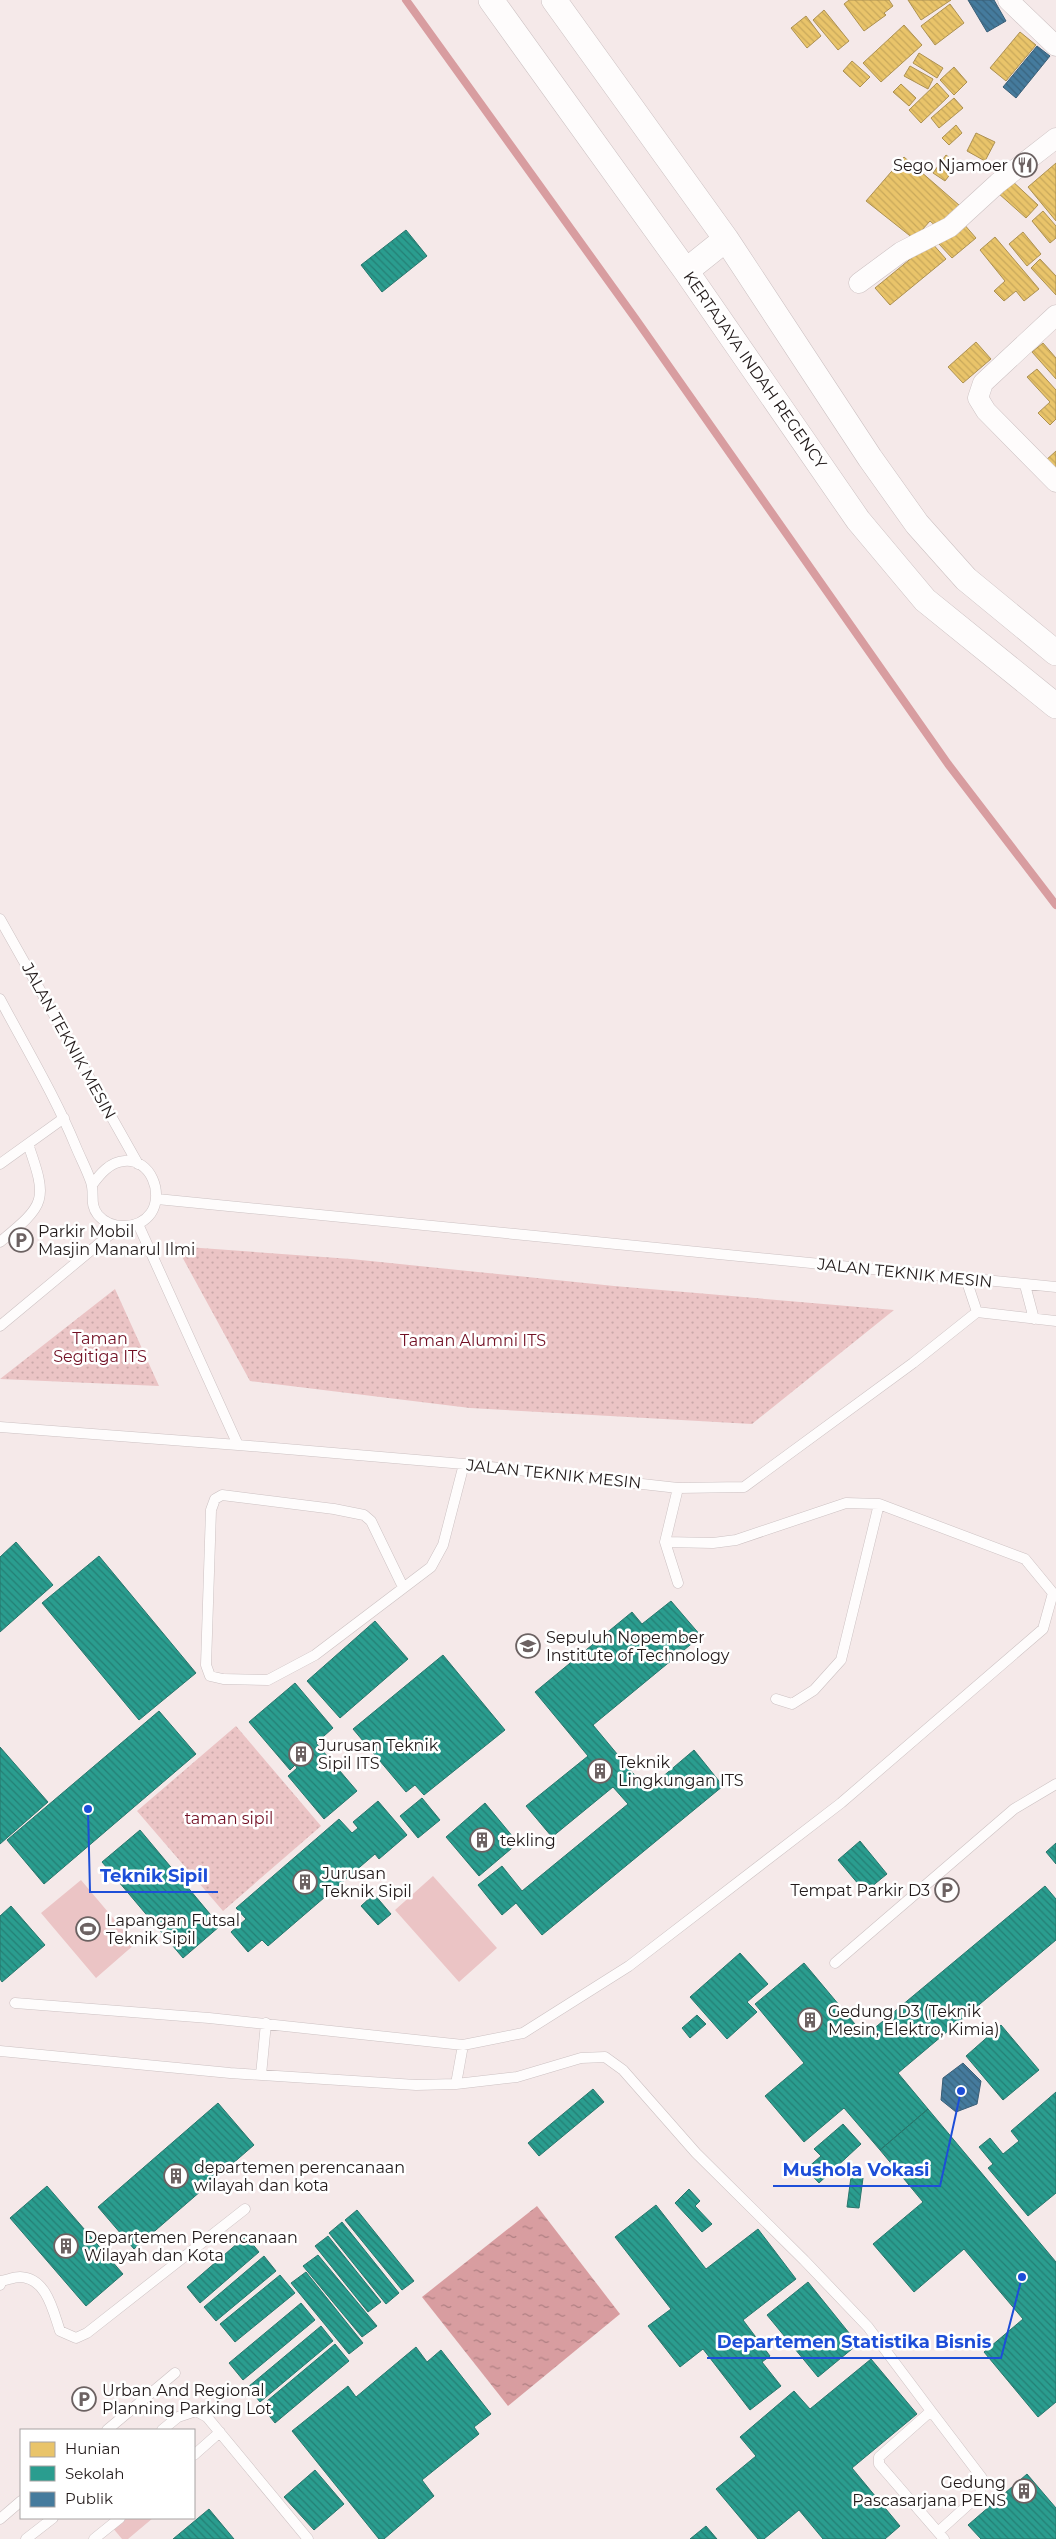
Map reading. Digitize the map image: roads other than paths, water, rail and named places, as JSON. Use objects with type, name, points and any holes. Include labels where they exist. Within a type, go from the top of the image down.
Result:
[{"type":"street","name":"KERTAJAYA INDAH REGENCY","points":[[491,0],[686,271],[858,520],[925,600],[1056,706]]},
{"type":"street","points":[[554,0],[726,239],[864,450],[917,524],[966,579],[1056,653]]},
{"type":"street","points":[[1008,0],[1056,46]]},
{"type":"street","points":[[859,283],[901,252],[950,227],[998,183],[1056,138]]},
{"type":"street","points":[[686,271],[726,239]]},
{"type":"street","points":[[1056,315],[983,383],[978,398],[986,411],[1056,482]]},
{"type":"lane","name":"JALAN TEKNIK MESIN","points":[[0,919],[138,1164]]},
{"type":"lane","points":[[0,999],[64,1118],[92,1185],[91,1202],[97,1214],[107,1222],[119,1226],[138,1224],[150,1214],[157,1200],[156,1185],[150,1172],[138,1164],[125,1160],[102,1171],[92,1185]]},
{"type":"lane","points":[[0,1164],[64,1118]]},
{"type":"lane","points":[[0,1242],[31,1217],[42,1198],[41,1179],[28,1144]]},
{"type":"lane","name":"JALAN TEKNIK MESIN","points":[[157,1200],[1056,1287]]},
{"type":"lane","points":[[138,1224],[238,1445]]},
{"type":"lane","points":[[0,1326],[119,1226]]},
{"type":"lane","points":[[966,1279],[977,1312]]},
{"type":"lane","points":[[1025,1285],[1034,1319]]},
{"type":"lane","name":"JALAN TEKNIK MESIN","points":[[0,1427],[464,1464],[678,1488],[744,1487],[914,1363],[977,1312],[1056,1321]]},
{"type":"lane","points":[[403,1587],[371,1521],[364,1515],[334,1509],[222,1495],[215,1499],[211,1510],[206,1665],[210,1676],[223,1679],[268,1680],[315,1656],[430,1567],[444,1546],[464,1464]]},
{"type":"lane","points":[[678,1488],[665,1542],[678,1583]]},
{"type":"lane","points":[[14,2003],[266,2023],[463,2046],[523,2032],[629,1966],[841,1803],[1043,1629],[1053,1593],[1025,1558],[879,1504],[846,1503],[736,1540],[713,1543],[665,1542]]},
{"type":"lane","points":[[776,1699],[792,1704],[814,1690],[841,1660],[879,1504]]},
{"type":"lane","points":[[835,1963],[1014,1809],[1056,1784]]},
{"type":"lane","points":[[261,2075],[266,2023]]},
{"type":"lane","points":[[456,2084],[463,2046]]},
{"type":"lane","points":[[0,2051],[261,2075],[416,2084],[456,2084],[517,2077],[581,2058],[605,2057],[623,2070],[696,2153],[804,2260],[868,2327],[982,2478],[980,2494],[941,2536],[879,2464],[879,2457],[930,2411]]},
{"type":"lane","points":[[0,2283],[21,2277],[39,2284],[49,2300],[60,2331],[76,2338],[87,2333],[245,2209]]},
{"type":"lane","points":[[108,2429],[175,2373]]},
{"type":"lane","points":[[163,2429],[178,2418],[196,2411],[207,2417],[308,2539]]},
{"type":"lane","points":[[195,2454],[220,2432]]},
{"type":"lane","points":[[0,2519],[20,2503]]},
{"type":"lane","points":[[26,2539],[51,2519]]},
{"type":"lane","points":[[94,2539],[119,2519]]},
{"type":"water","points":[[537,2206],[620,2314],[508,2406],[422,2297]]},
{"type":"waterway","points":[[406,0],[635,318],[948,764],[1056,905]]},
{"type":"place","name":"Sego Njamoer","points":[[1025,165]]},
{"type":"place","name":"Parkir Mobil Masjin Manarul Ilmi","points":[[21,1240]]},
{"type":"place","name":"Sepuluh Nopember Institute of Technology","points":[[528,1646]]},
{"type":"place","name":"Jurusan Teknik Sipil ITS","points":[[301,1754]]},
{"type":"place","name":"Teknik Lingkungan ITS","points":[[600,1771]]},
{"type":"place","name":"Teknik Sipil","points":[[88,1809]]},
{"type":"place","name":"tekling","points":[[482,1840]]},
{"type":"place","name":"Jurusan Teknik Sipil","points":[[305,1882]]},
{"type":"place","name":"Tempat Parkir D3","points":[[947,1890]]},
{"type":"place","name":"Lapangan Futsal Teknik Sipil","points":[[88,1929]]},
{"type":"place","name":"Gedung D3 (Teknik Mesin, Elektro, Kimia)","points":[[810,2020]]},
{"type":"place","name":"Mushola Vokasi","points":[[961,2091]]},
{"type":"place","name":"departemen perencanaan wilayah dan kota","points":[[176,2176]]},
{"type":"place","name":"Departemen Perencanaan Wilayah dan Kota","points":[[66,2246]]},
{"type":"place","name":"Departemen Statistika Bisnis","points":[[1022,2277]]},
{"type":"place","name":"Urban And Regional Planning Parking Lot","points":[[84,2399]]},
{"type":"place","name":"Gedung Pascasarjana PENS","points":[[1024,2491]]},
{"type":"park label","name":"Taman Alumni ITS","points":[[473,1340]]},
{"type":"park label","name":"Taman Segitiga ITS","points":[[100,1347]]},
{"type":"park label","name":"taman sipil","points":[[229,1818]]}]
